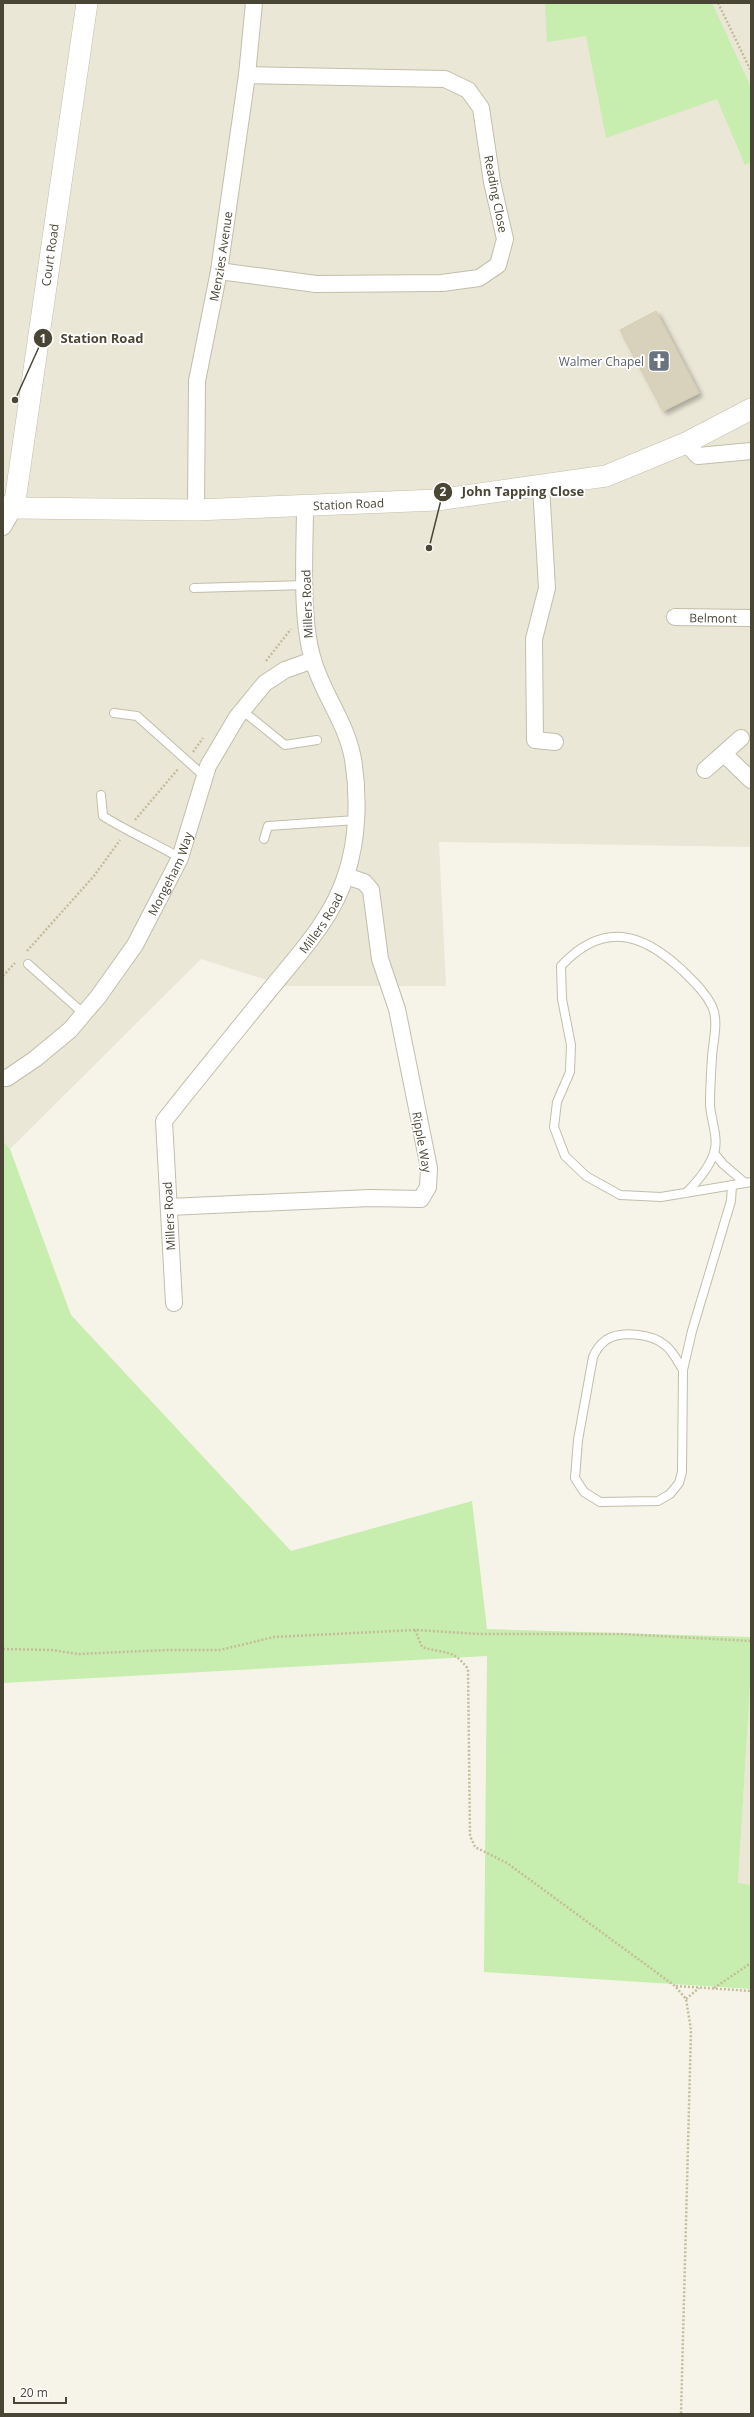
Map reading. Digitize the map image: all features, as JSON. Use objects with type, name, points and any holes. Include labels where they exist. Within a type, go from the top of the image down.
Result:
[{"type":"street","name":"Court Road","points":[[8,506],[87,3]]},
{"type":"street","name":"Menzies Avenue","points":[[196,510],[197,381],[219,271],[248,75],[254,3]]},
{"type":"street","name":"Reading Close","points":[[219,271],[316,284],[442,283],[479,278],[498,265],[505,240],[492,182],[481,108],[468,90],[446,79],[248,75]]},
{"type":"street","name":"Station Road","points":[[8,506],[196,510],[437,500],[606,476],[686,443],[751,409]]},
{"type":"street","points":[[686,443],[698,456],[751,451]]},
{"type":"street","points":[[541,486],[547,588],[534,639],[535,740],[554,742]]},
{"type":"street","name":"Millers Road","points":[[174,1302],[164,1121],[313,936],[336,898],[346,876],[356,820],[356,790],[350,747],[344,727],[319,677],[313,660],[307,629],[305,505]]},
{"type":"street","points":[[3,527],[8,506]]},
{"type":"street","name":"Belmont","points":[[675,617],[751,618]]},
{"type":"street","name":"Mongeham Way","points":[[3,1078],[7,1078],[54,1044],[84,1014],[135,945],[180,858],[204,776],[225,734],[265,683],[275,676],[299,664],[313,660]]},
{"type":"street","points":[[705,770],[742,738]]},
{"type":"street","points":[[724,754],[751,780]]},
{"type":"street","name":"Ripple Way","points":[[169,1207],[370,1198],[422,1199],[428,1187],[429,1168],[396,1009],[380,959],[371,890],[364,882],[346,876]]},
{"type":"lane","points":[[194,588],[306,585]]},
{"type":"lane","points":[[243,711],[285,745],[317,740]]},
{"type":"lane","points":[[114,713],[137,716],[204,776]]},
{"type":"lane","points":[[101,795],[103,816],[126,831],[160,845],[180,858]]},
{"type":"lane","points":[[264,839],[268,826],[356,820]]},
{"type":"lane","points":[[686,1193],[706,1169],[714,1153],[710,1106],[715,1028],[712,1008],[702,989],[669,958],[646,943],[622,937],[600,938],[577,950],[561,966],[562,999],[571,1045],[570,1072],[557,1102],[554,1127],[565,1156],[586,1176],[620,1195],[661,1197],[686,1193],[732,1185],[748,1183]]},
{"type":"lane","points":[[28,964],[84,1014]]},
{"type":"lane","points":[[714,1153],[723,1164],[748,1183]]},
{"type":"lane","points":[[683,1370],[666,1345],[646,1336],[620,1336],[607,1339],[598,1347],[592,1357],[578,1440],[575,1478],[584,1492],[600,1502],[658,1500],[670,1494],[679,1483],[682,1472],[683,1370],[692,1331],[731,1201],[732,1185]]},
{"type":"path","points":[[718,3],[751,71]]},
{"type":"path","points":[[263,664],[284,640],[291,629],[291,622]]},
{"type":"path","points":[[24,954],[94,876],[126,831],[205,736]]},
{"type":"path","points":[[3,976],[19,959]]},
{"type":"path","points":[[3,1649],[52,1650],[78,1654],[166,1650],[220,1650],[274,1638],[415,1630],[479,1634],[622,1634],[751,1641]]},
{"type":"path","points":[[415,1630],[422,1647],[450,1653],[460,1658],[468,1669],[470,1688],[470,1836],[475,1847],[507,1863],[675,1986],[686,1999],[691,2030],[681,2414]]},
{"type":"path","points":[[713,1988],[751,1964]]},
{"type":"path","points":[[675,1986],[751,1991]]},
{"type":"path","points":[[686,1999],[699,1987]]},
{"type":"shaded area","points":[[3,3],[751,3],[751,847],[439,842],[446,986],[285,986],[201,959],[10,1149],[3,1141]]},
{"type":"shaded area","points":[[751,1670],[751,1885],[738,1884]]},
{"type":"green space","points":[[545,3],[712,3],[751,87],[751,162],[745,165],[717,99],[606,138],[586,36],[547,42]]},
{"type":"green space","points":[[3,1141],[10,1149],[71,1315],[291,1551],[472,1501],[487,1629],[751,1637],[751,1670],[738,1883],[751,1885],[751,1989],[484,1972],[487,1656],[3,1683]]},
{"type":"building","name":"Walmer Chapel","points":[[656,311],[699,393],[663,411],[620,330]]},
{"type":"place","name":"Walmer Chapel","points":[[659,361]]},
{"type":"place","name":"Station Road","points":[[15,400]]},
{"type":"place","name":"John Tapping Close","points":[[429,548]]}]
